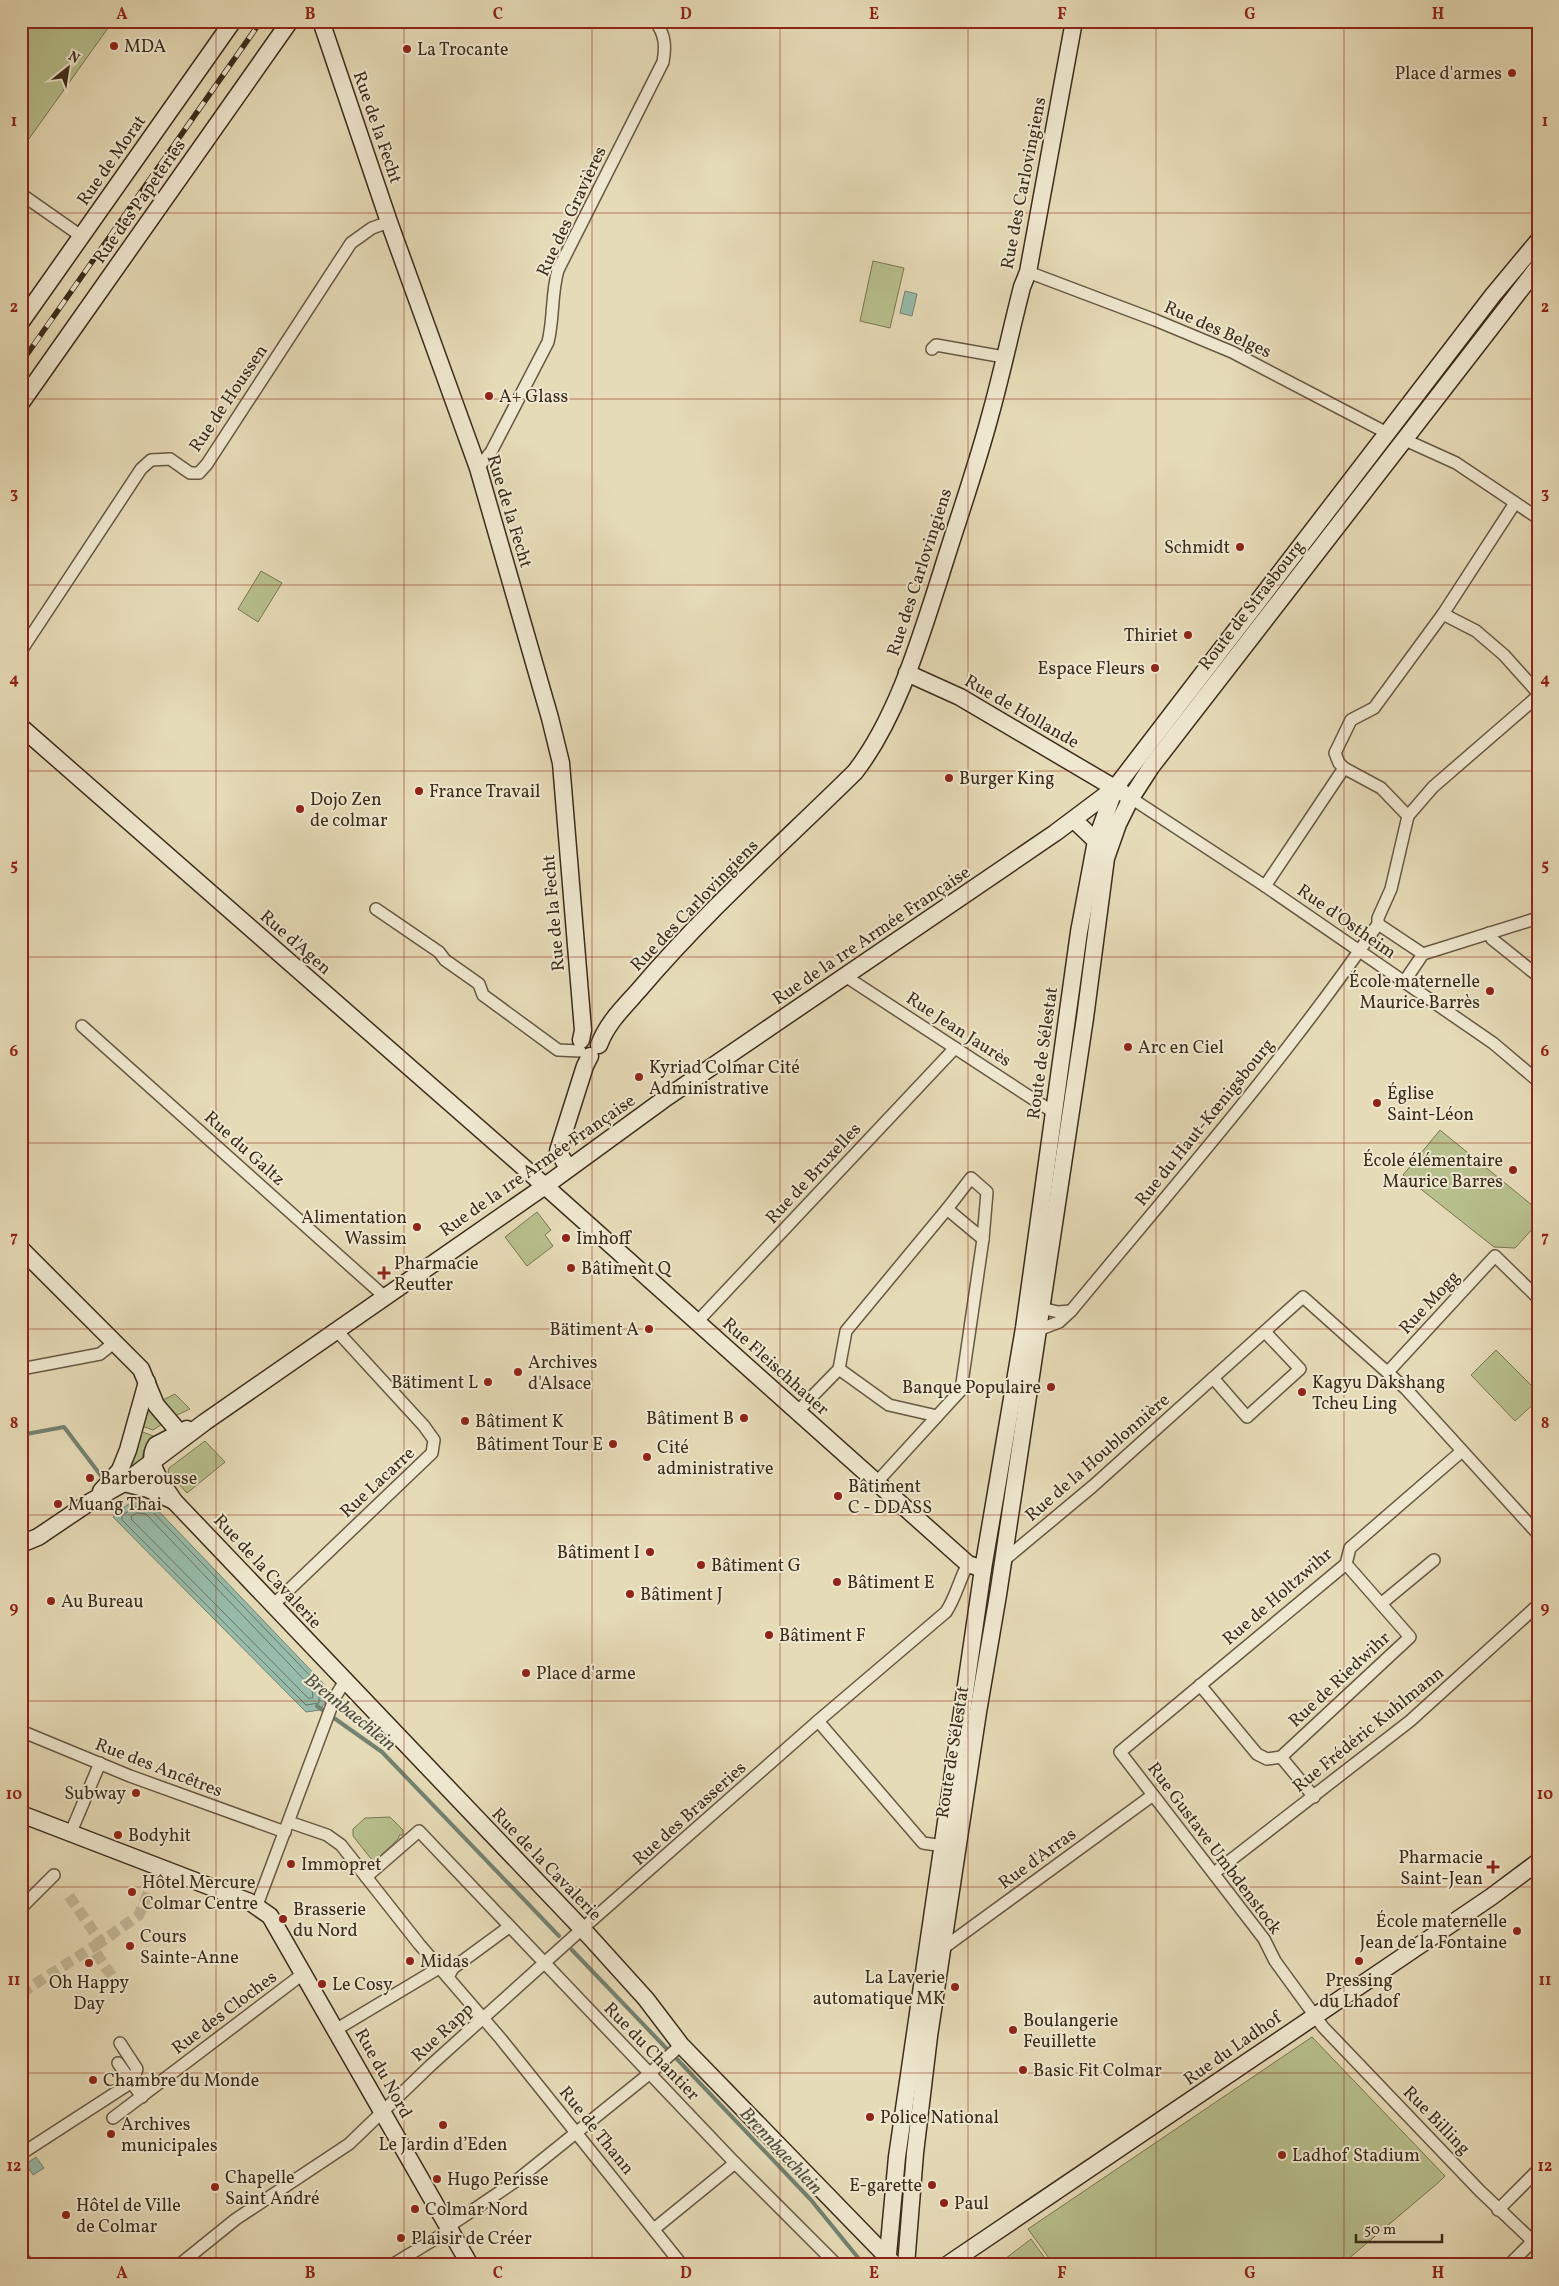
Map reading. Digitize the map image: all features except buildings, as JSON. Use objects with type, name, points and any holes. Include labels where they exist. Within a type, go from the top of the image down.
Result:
[{"type":"main road","name":"Rue de Morat","points":[[21,322],[233,21]]},
{"type":"main road","name":"Rue des Papeteries","points":[[21,403],[290,21]]},
{"type":"main road","name":"Rue de la Fecht","points":[[321,21],[389,222],[478,468],[561,763],[588,1045],[558,1151],[568,1168]]},
{"type":"main road","name":"Rue des Carlovingiens","points":[[588,1045],[702,922],[856,772],[871,748],[907,673],[924,626],[990,416],[1022,287],[1028,272],[1074,21]]},
{"type":"main road","name":"Route de Strasbourg","points":[[1114,788],[1493,295],[1538,240]]},
{"type":"main road","name":"Route de Strasbourg","points":[[1131,798],[1151,767],[1538,267]]},
{"type":"main road","points":[[1387,433],[1403,439]]},
{"type":"main road","name":"Rue de Hollande","points":[[907,673],[960,697],[1131,798]]},
{"type":"main road","name":"Rue d'Agen","points":[[21,727],[545,1186]]},
{"type":"main road","name":"Rue de la 1re Armée Française","points":[[205,1422],[545,1186],[663,1100],[1074,820],[1114,788]]},
{"type":"main road","name":"Route de Sélestat","points":[[890,2263],[897,2157],[1003,1560],[1031,1329],[1054,1112],[1079,932],[1096,841],[1114,788]]},
{"type":"main road","name":"Route de Sélestat","points":[[906,2265],[944,1846],[976,1566],[1031,1329],[1041,1308],[1088,1000],[1106,858],[1118,824],[1131,798]]},
{"type":"main road","points":[[1074,820],[1096,841]]},
{"type":"main road","name":"Rue Fleischhauer","points":[[545,1186],[876,1482],[976,1566]]},
{"type":"main road","points":[[21,1249],[141,1369],[156,1404],[179,1432]]},
{"type":"main road","points":[[90,1502],[120,1470],[128,1450],[147,1382]]},
{"type":"main road","points":[[152,1464],[151,1457],[156,1444],[179,1432],[205,1422]]},
{"type":"main road","points":[[21,1544],[38,1537],[90,1502],[124,1484],[205,1422]]},
{"type":"main road","name":"Rue de la Cavalerie","points":[[152,1464],[174,1501],[582,1929],[646,1999],[681,2045],[890,2263]]},
{"type":"main road","name":"Rue de la Cavalerie","points":[[124,1484],[148,1489],[174,1501]]},
{"type":"main road","points":[[976,1566],[1003,1560]]},
{"type":"main road","points":[[21,1814],[257,1905]]},
{"type":"main road","name":"Rue du Ladhof","points":[[947,2265],[1491,1897],[1538,1862]]},
{"type":"main road","name":"Rue du Nord","points":[[257,1905],[276,1923],[470,2265]]},
{"type":"street","name":"Rue des Gravières","points":[[478,468],[491,452],[544,350],[551,331],[552,297],[558,270],[663,62],[666,47],[661,30],[655,21]]},
{"type":"street","points":[[21,194],[81,236]]},
{"type":"street","name":"Rue de Houssen","points":[[21,652],[141,470],[151,460],[170,459],[190,473],[199,473],[351,243],[372,228],[389,222]]},
{"type":"street","name":"Rue des Belges","points":[[1028,272],[1155,320],[1232,352],[1387,433]]},
{"type":"street","points":[[932,349],[936,345],[1004,357]]},
{"type":"street","points":[[1403,439],[1456,463],[1538,518]]},
{"type":"street","points":[[1443,614],[1476,631],[1504,655],[1538,695],[1433,787],[1408,816],[1381,788],[1344,768],[1339,763],[1335,753],[1351,720],[1374,708],[1443,614],[1515,503]]},
{"type":"street","points":[[1265,886],[1344,768]]},
{"type":"street","name":"Rue d'Ostheim","points":[[1131,798],[1265,886],[1493,1043],[1538,1081]]},
{"type":"street","name":"Rue du Haut-Kœnigsbourg","points":[[1031,1329],[1059,1322],[1071,1311],[1225,1126],[1332,991],[1378,924],[1378,918],[1391,888],[1408,816]]},
{"type":"street","points":[[376,909],[439,952],[445,960],[479,984],[484,995],[558,1050],[588,1045]]},
{"type":"street","points":[[1404,982],[1423,954],[1538,918]]},
{"type":"street","name":"Rue d'Ostheim","points":[[1378,924],[1423,954]]},
{"type":"street","points":[[1489,933],[1492,939],[1538,976]]},
{"type":"street","name":"Rue Jean Jaurès","points":[[845,976],[1054,1112]]},
{"type":"street","name":"Rue du Galtz","points":[[82,1026],[385,1297]]},
{"type":"street","name":"Rue de Bruxelles","points":[[697,1322],[955,1048]]},
{"type":"street","points":[[797,1412],[839,1369],[846,1331],[971,1178],[987,1192],[983,1239],[961,1390],[876,1482]]},
{"type":"street","points":[[947,1209],[983,1239]]},
{"type":"street","name":"Rue Mogg","points":[[1388,1372],[1495,1256],[1538,1298]]},
{"type":"street","name":"Rue de la Houblonnière","points":[[1003,1560],[1093,1486],[1303,1297],[1388,1372]]},
{"type":"street","points":[[1041,1308],[1058,1312],[1071,1311]]},
{"type":"street","name":"Rue Lacarre","points":[[273,1605],[432,1454],[434,1440],[424,1426],[336,1330]]},
{"type":"street","points":[[1213,1378],[1247,1417],[1300,1369],[1265,1332]]},
{"type":"street","points":[[21,1369],[100,1354],[115,1342]]},
{"type":"street","points":[[839,1369],[889,1405],[937,1416]]},
{"type":"street","points":[[1388,1372],[1538,1534]]},
{"type":"street","name":"Rue de Holtzwihr","points":[[1120,1752],[1346,1564],[1350,1548],[1462,1451]]},
{"type":"street","name":"Rue de Riedwihr","points":[[1382,1603],[1434,1560]]},
{"type":"street","name":"Rue de Riedwihr","points":[[1281,1757],[1410,1637],[1346,1564]]},
{"type":"street","name":"Rue des Brasseries","points":[[582,1929],[818,1721],[946,1612],[955,1597],[959,1581],[976,1566]]},
{"type":"street","name":"Rue Frédéric Kuhlmann","points":[[1214,1873],[1410,1721],[1538,1605]]},
{"type":"street","points":[[257,1905],[335,1697],[345,1681]]},
{"type":"street","points":[[1200,1685],[1257,1754],[1268,1759],[1281,1757],[1314,1797]]},
{"type":"street","points":[[818,1721],[923,1843],[944,1846]]},
{"type":"street","name":"Rue des Ancêtres","points":[[21,1731],[170,1792],[287,1827],[335,1839],[366,1877]]},
{"type":"street","name":"Rue Gustave Umbdenstock","points":[[1120,1752],[1264,1938],[1275,1961],[1314,2015]]},
{"type":"street","points":[[71,1832],[100,1763]]},
{"type":"street","name":"Rue d'Arras","points":[[935,1949],[1153,1795]]},
{"type":"street","name":"Rue du Chantier","points":[[366,1877],[418,1832],[734,2163],[837,2265]]},
{"type":"street","points":[[21,1908],[54,1875]]},
{"type":"street","name":"Rue de Thann","points":[[366,1877],[576,2132],[682,2265]]},
{"type":"street","points":[[448,1977],[453,1968],[509,1927]]},
{"type":"street","name":"Rue Rapp","points":[[179,2265],[236,2219],[349,2144],[483,2018],[582,1929]]},
{"type":"street","points":[[336,2029],[439,1968]]},
{"type":"street","name":"Rue des Cloches","points":[[113,2118],[304,1973]]},
{"type":"street","name":"Rue Billing","points":[[1314,2015],[1323,2027],[1498,2210],[1535,2243]]},
{"type":"street","points":[[21,2154],[132,2082],[137,2069],[120,2043]]},
{"type":"street","points":[[392,2265],[443,2234],[448,2227],[516,2181],[650,2074],[681,2045]]},
{"type":"street","points":[[118,2063],[142,2097]]},
{"type":"street","points":[[654,2229],[734,2163]]},
{"type":"street","points":[[1498,2210],[1538,2170]]},
{"type":"street","points":[[1509,2265],[1535,2243]]},
{"type":"street","points":[[21,2256],[30,2265]]},
{"type":"green space","points":[[21,21],[113,21],[21,150]]},
{"type":"green space","points":[[873,261],[904,268],[890,328],[860,321]]},
{"type":"green space","points":[[261,571],[282,583],[258,622],[238,609]]},
{"type":"green space","points":[[1440,1130],[1538,1210],[1538,1223],[1515,1248],[1494,1247],[1403,1175]]},
{"type":"green space","points":[[537,1212],[551,1230],[545,1235],[553,1246],[527,1266],[505,1237]]},
{"type":"green space","points":[[1496,1350],[1538,1392],[1538,1400],[1515,1421],[1471,1375]]},
{"type":"green space","points":[[175,1394],[190,1409],[175,1416],[162,1403],[163,1400]]},
{"type":"green space","points":[[148,1402],[164,1423],[153,1430],[139,1425]]},
{"type":"green space","points":[[138,1430],[153,1436],[145,1448],[143,1463],[121,1479]]},
{"type":"green space","points":[[205,1441],[225,1462],[187,1493],[168,1472],[169,1468]]},
{"type":"green space","points":[[390,1817],[403,1830],[403,1835],[399,1835],[399,1838],[376,1860],[372,1860],[353,1836],[353,1829],[365,1818]]},
{"type":"green space","name":"Ladhof Stadium","points":[[1312,2037],[1445,2176],[1439,2182],[1341,2265],[1054,2265],[1028,2229]]},
{"type":"green space","points":[[1031,2239],[1050,2265],[1003,2265],[1001,2262]]},
{"type":"water","points":[[905,291],[917,294],[912,316],[900,313]]},
{"type":"water","points":[[134,1502],[150,1502],[324,1684],[325,1703],[320,1710],[306,1712],[113,1517],[127,1505]]},
{"type":"water","points":[[36,2157],[44,2168],[33,2175],[26,2164]]},
{"type":"waterway","name":"Brennbaechlein","points":[[21,1435],[64,1427],[102,1477]]},
{"type":"waterway","name":"Brennbaechlein","points":[[317,1706],[382,1752],[559,1936]]},
{"type":"waterway","name":"Brennbaechlein","points":[[572,1950],[666,2048]]},
{"type":"waterway","name":"Brennbaechlein","points":[[676,2058],[811,2200],[864,2265]]},
{"type":"tunnel","points":[[69,1896],[101,1942],[139,1915],[153,1882]]},
{"type":"tunnel","points":[[21,1993],[101,1942]]},
{"type":"tunnel","points":[[96,1953],[118,1985]]},
{"type":"railway","points":[[21,363],[261,21]]},
{"type":"place","name":"MDA","points":[[114,46]]},
{"type":"place","name":"La Trocante","points":[[407,49]]},
{"type":"place","name":"Place d'armes","points":[[1512,73]]},
{"type":"place","name":"A+ Glass","points":[[489,396]]},
{"type":"place","name":"Schmidt","points":[[1240,547]]},
{"type":"place","name":"Thiriet","points":[[1188,635]]},
{"type":"place","name":"Espace Fleurs","points":[[1155,668]]},
{"type":"place","name":"Burger King","points":[[949,778]]},
{"type":"place","name":"France Travail","points":[[419,791]]},
{"type":"place","name":"Dojo Zen de colmar","points":[[300,809]]},
{"type":"place","name":"École maternelle Maurice Barrès","points":[[1490,991]]},
{"type":"place","name":"Arc en Ciel","points":[[1128,1047]]},
{"type":"place","name":"Kyriad Colmar Cité Administrative","points":[[639,1077]]},
{"type":"place","name":"Église Saint-Léon","points":[[1377,1103]]},
{"type":"place","name":"École élémentaire Maurice Barres","points":[[1513,1170]]},
{"type":"place","name":"Alimentation Wassim","points":[[417,1227]]},
{"type":"place","name":"Imhoff","points":[[566,1238]]},
{"type":"place","name":"Bâtiment Q","points":[[571,1268]]},
{"type":"place","name":"Pharmacie Reutter","points":[[384,1273]]},
{"type":"place","name":"Bätiment A","points":[[649,1329]]},
{"type":"place","name":"Archives d'Alsace","points":[[518,1372]]},
{"type":"place","name":"Bätiment L","points":[[488,1382]]},
{"type":"place","name":"Banque Populaire","points":[[1051,1387]]},
{"type":"place","name":"Kagyu Dakshang Tcheu Ling","points":[[1302,1392]]},
{"type":"place","name":"Bâtiment B","points":[[744,1418]]},
{"type":"place","name":"Bâtiment K","points":[[465,1421]]},
{"type":"place","name":"Bâtiment Tour E","points":[[613,1444]]},
{"type":"place","name":"Cité administrative","points":[[647,1457]]},
{"type":"place","name":"Barberousse","points":[[90,1478]]},
{"type":"place","name":"Bâtiment C - DDASS","points":[[838,1496]]},
{"type":"place","name":"Muang Thai","points":[[58,1504]]},
{"type":"place","name":"Bâtiment I","points":[[650,1552]]},
{"type":"place","name":"Bâtiment G","points":[[701,1565]]},
{"type":"place","name":"Bâtiment E","points":[[837,1582]]},
{"type":"place","name":"Bâtiment J","points":[[630,1594]]},
{"type":"place","name":"Au Bureau","points":[[51,1601]]},
{"type":"place","name":"Bâtiment F","points":[[769,1635]]},
{"type":"place","name":"Place d'arme","points":[[526,1673]]},
{"type":"place","name":"Subway","points":[[136,1793]]},
{"type":"place","name":"Bodyhit","points":[[118,1835]]},
{"type":"place","name":"Immopret","points":[[291,1864]]},
{"type":"place","name":"Pharmacie Saint-Jean","points":[[1493,1867]]},
{"type":"place","name":"Hôtel Mercure Colmar Centre","points":[[132,1892]]},
{"type":"place","name":"Brasserie du Nord","points":[[283,1919]]},
{"type":"place","name":"École maternelle Jean de la Fontaine","points":[[1517,1931]]},
{"type":"place","name":"Cours Sainte-Anne","points":[[130,1946]]},
{"type":"place","name":"Midas","points":[[410,1961]]},
{"type":"place","name":"Pressing du Lhadof","points":[[1359,1961]]},
{"type":"place","name":"Oh Happy Day","points":[[89,1963]]},
{"type":"place","name":"Le Cosy","points":[[322,1984]]},
{"type":"place","name":"La Laverie automatique MK","points":[[955,1987]]},
{"type":"place","name":"Boulangerie Feuillette","points":[[1013,2030]]},
{"type":"place","name":"Basic Fit Colmar","points":[[1023,2070]]},
{"type":"place","name":"Chambre du Monde","points":[[93,2080]]},
{"type":"place","name":"Police National","points":[[870,2117]]},
{"type":"place","name":"Le Jardin d’Eden","points":[[443,2125]]},
{"type":"place","name":"Archives municipales","points":[[111,2134]]},
{"type":"place","name":"Ladhof Stadium","points":[[1282,2155]]},
{"type":"place","name":"Hugo Perisse","points":[[437,2179]]},
{"type":"place","name":"E-garette","points":[[932,2185]]},
{"type":"place","name":"Chapelle Saint André","points":[[215,2187]]},
{"type":"place","name":"Paul","points":[[944,2203]]},
{"type":"place","name":"Colmar Nord","points":[[415,2209]]},
{"type":"place","name":"Hôtel de Ville de Colmar","points":[[66,2215]]},
{"type":"place","name":"Plaisir de Créer","points":[[401,2238]]}]
